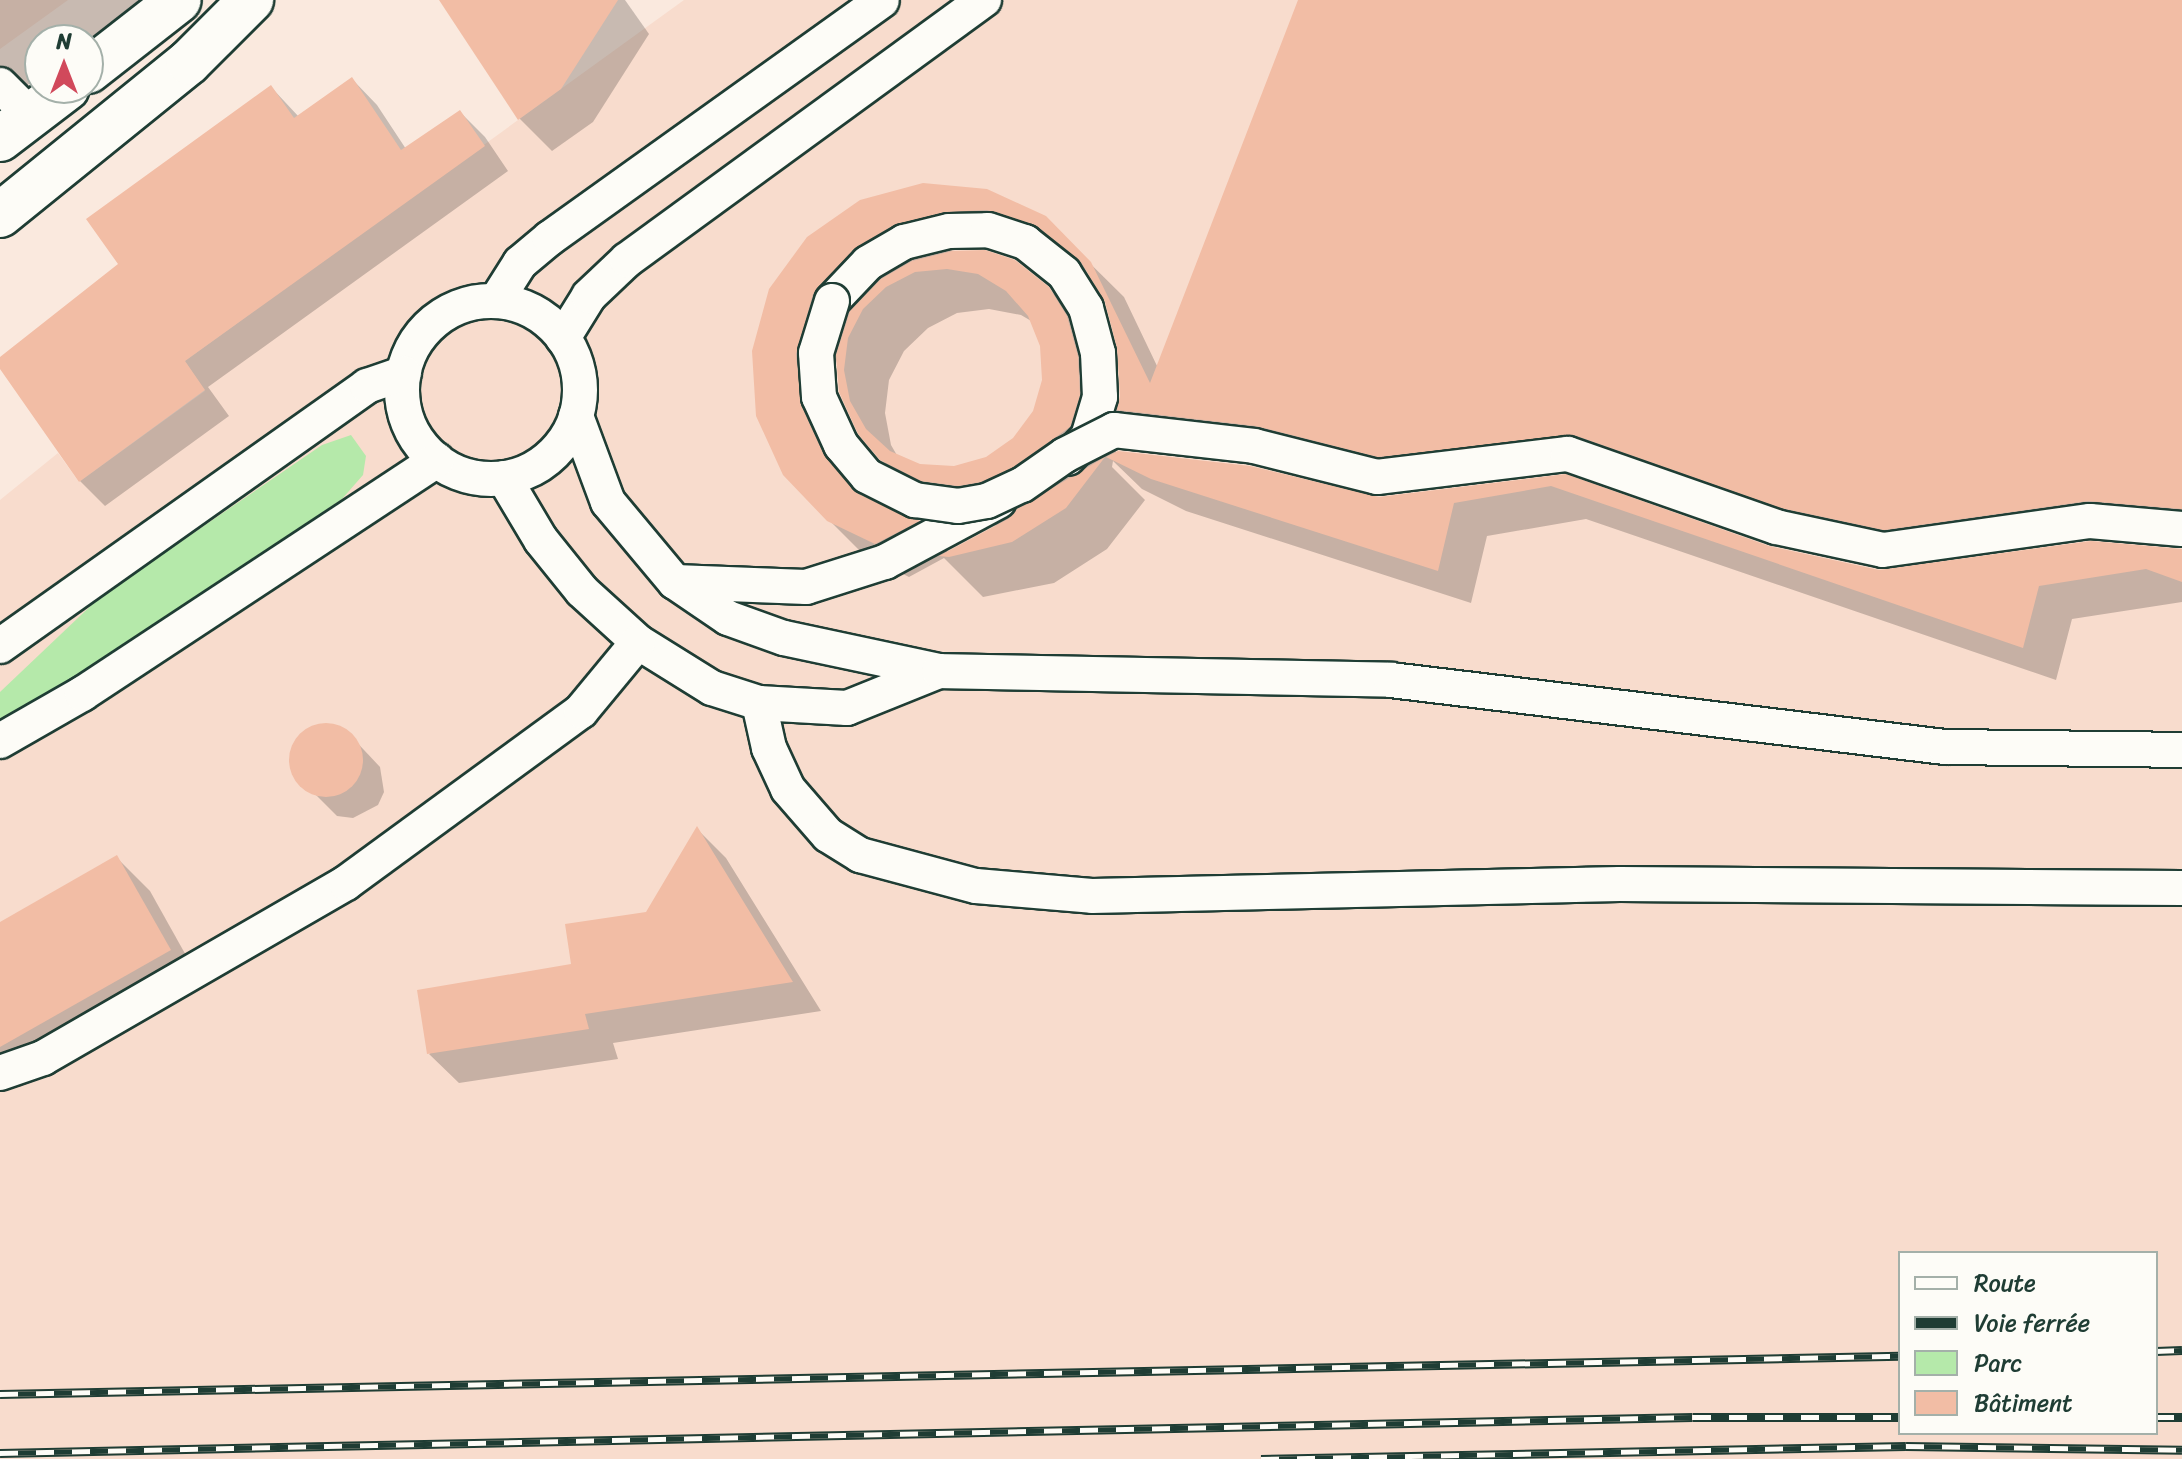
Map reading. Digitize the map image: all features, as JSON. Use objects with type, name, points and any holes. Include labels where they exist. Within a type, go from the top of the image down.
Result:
[{"type":"main road","points":[[104,59],[179,0]]},
{"type":"main road","points":[[0,215],[189,62],[251,0]]},
{"type":"main road","points":[[16,127],[46,104]]},
{"type":"lane","points":[[496,301],[520,263],[550,238],[882,0]]},
{"type":"lane","points":[[563,338],[589,296],[627,260],[984,0]]},
{"type":"lane","points":[[0,85],[16,127]]},
{"type":"lane","points":[[675,582],[806,587],[885,562],[990,506],[1056,466],[1088,437],[1100,397],[1098,353],[1086,308],[1064,273],[1025,242],[988,230],[949,231],[904,242],[868,263],[832,301],[816,353],[819,397],[841,445],[867,476],[915,500],[958,506],[987,501],[1022,485],[1065,455],[1114,430],[1254,446],[1377,477],[1568,454],[1776,527],[1883,550],[2090,521],[2182,529]]},
{"type":"lane","points":[[576,416],[554,452],[531,469],[504,478],[476,478],[437,460],[411,428],[403,401],[404,373],[413,347],[442,316],[468,304],[496,301],[534,312],[563,338],[578,374],[576,416],[608,502],[675,582],[728,618],[784,638],[939,671],[1391,680],[1945,747],[2182,750]]},
{"type":"lane","points":[[0,646],[367,386],[404,373]]},
{"type":"lane","points":[[0,741],[82,694],[437,460]]},
{"type":"lane","points":[[504,478],[541,540],[582,591],[638,642],[712,688],[759,703],[847,708],[939,671]]},
{"type":"lane","points":[[0,1073],[43,1058],[346,883],[581,711],[638,642]]},
{"type":"lane","points":[[759,703],[769,748],[788,789],[828,835],[860,855],[976,886],[1092,896],[1620,884],[2182,888]]},
{"type":"shaded area","points":[[0,0],[68,0],[35,24],[24,24],[24,32],[0,49]]},
{"type":"shaded area","points":[[684,0],[2182,0],[2182,1459],[0,1459],[0,500],[58,453],[79,482],[205,391],[185,361]]},
{"type":"green space","points":[[351,435],[366,456],[363,475],[342,499],[111,658],[0,722],[0,692],[100,597],[322,445]]},
{"type":"building","points":[[439,0],[618,0],[561,89],[518,120]]},
{"type":"building","points":[[1298,0],[2182,0],[2182,509],[2088,501],[1884,530],[1781,508],[1574,435],[1378,457],[1256,426],[1117,410],[1120,396],[1117,348],[1105,302],[1081,262],[1037,226],[987,210],[945,212],[894,225],[854,249],[813,294],[796,354],[801,405],[823,453],[858,494],[920,521],[875,544],[827,521],[783,475],[756,416],[752,351],[769,289],[807,237],[860,200],[923,183],[987,189],[1046,216],[1091,262],[1150,383]]},
{"type":"building","points":[[352,77],[401,150],[460,110],[485,146],[185,361],[205,390],[79,482],[0,369],[0,357],[118,264],[86,219],[271,85],[294,118]]},
{"type":"building","points":[[985,250],[1015,260],[1049,287],[1067,316],[1078,356],[1080,395],[1070,427],[1012,468],[981,482],[958,486],[921,481],[880,460],[858,434],[839,392],[836,355],[850,311],[881,279],[912,261],[952,251]],"holes":[[[947,269],[978,274],[1006,291],[1028,316],[1040,346],[1042,380],[1033,411],[1013,438],[986,457],[954,466],[920,464],[890,451],[866,429],[850,401],[844,370],[848,338],[863,309],[886,287],[915,272]]]},
{"type":"building","points":[[1118,451],[1250,466],[1379,497],[1566,474],[1769,546],[1879,570],[2091,541],[2182,549],[2182,582],[2146,569],[2039,586],[2023,648],[1551,486],[1454,503],[1438,571],[1151,479],[1106,457]]},
{"type":"building","points":[[1105,457],[1066,508],[1012,542],[949,557],[939,556],[1008,519],[1017,509]]},
{"type":"building","points":[[326,723],[340,726],[352,734],[360,746],[363,760],[360,774],[352,786],[340,794],[326,797],[312,794],[300,786],[292,774],[289,760],[292,746],[300,734],[312,726]]},
{"type":"building","points":[[697,826],[793,982],[585,1014],[589,1029],[427,1054],[417,990],[571,964],[565,924],[646,912]]},
{"type":"building","points":[[117,855],[171,950],[0,1047],[0,922]]},
{"type":"railway","points":[[2158,1351],[2182,1350]]},
{"type":"railway","points":[[0,1394],[1898,1356]]},
{"type":"railway","points":[[0,1453],[1693,1417],[1898,1417]]},
{"type":"railway","points":[[2158,1417],[2182,1417]]},
{"type":"railway","points":[[1261,1459],[1906,1446],[2182,1450]]}]
